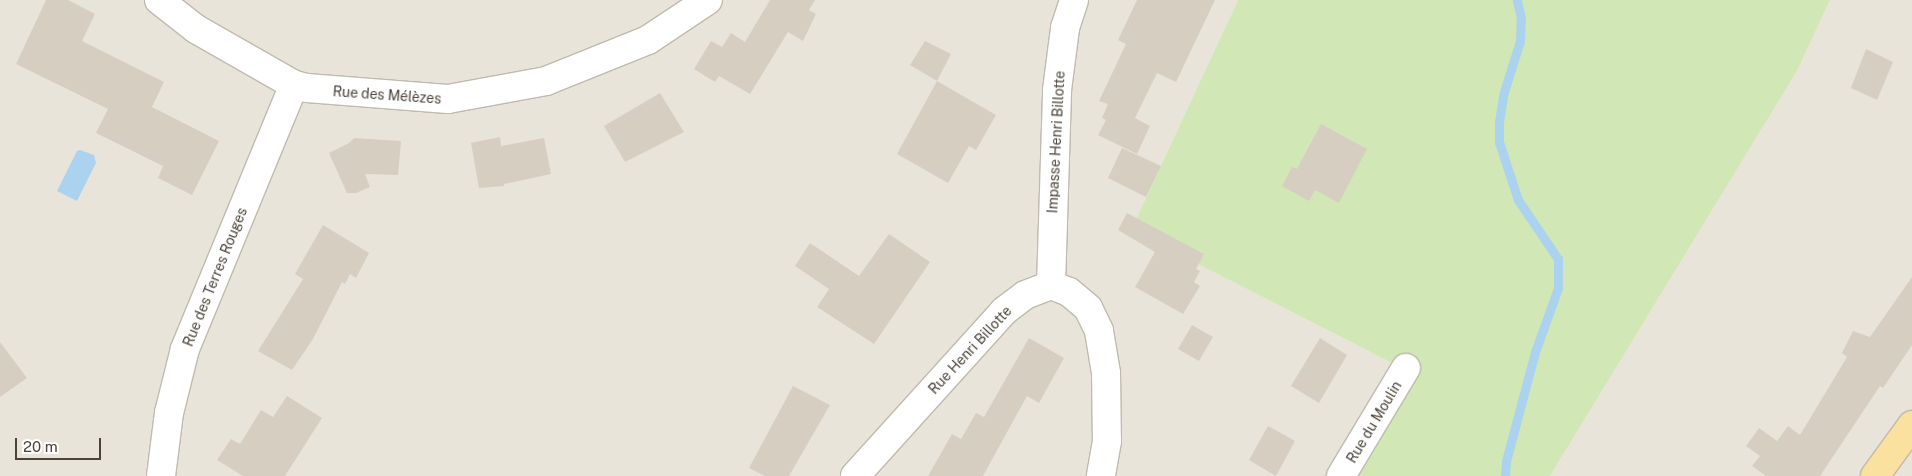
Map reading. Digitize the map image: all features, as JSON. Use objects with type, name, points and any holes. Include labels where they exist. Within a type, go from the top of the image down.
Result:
[{"type":"main road","points":[[1875,476],[1912,425]]},
{"type":"street","name":"Rue des Mélèzes","points":[[159,0],[196,29],[294,85],[307,88],[448,99],[546,81],[648,40],[708,0]]},
{"type":"street","name":"Impasse Henri Billotte","points":[[1051,285],[1056,90],[1065,28],[1074,0]]},
{"type":"street","name":"Rue des Terres Rouges","points":[[161,476],[169,413],[184,349],[294,85]]},
{"type":"street","name":"Rue Henri Billotte","points":[[855,476],[1004,311],[1025,294],[1051,285]]},
{"type":"street","points":[[1051,285],[1069,292],[1088,308],[1099,331],[1106,372],[1106,441],[1101,476]]},
{"type":"street","name":"Rue du Moulin","points":[[1341,476],[1406,368]]},
{"type":"shaded area","points":[[0,0],[1238,0],[1131,230],[1392,363],[1327,476],[0,476]]},
{"type":"shaded area","points":[[1830,0],[1912,0],[1912,476],[1550,476],[1797,71]]},
{"type":"green space","points":[[1238,0],[1830,0],[1797,71],[1550,476],[1327,476],[1392,363],[1131,230]]},
{"type":"water","points":[[80,150],[94,155],[96,163],[77,201],[57,191],[77,151]]},
{"type":"building","points":[[46,0],[68,0],[95,14],[82,41],[164,82],[152,107],[219,141],[192,195],[158,178],[163,166],[96,133],[108,109],[16,64]]},
{"type":"building","points":[[770,0],[815,0],[809,10],[816,14],[803,41],[788,32],[750,94],[719,76],[715,82],[694,69],[711,41],[722,47],[731,33],[745,42]]},
{"type":"building","points":[[1137,0],[1215,0],[1176,82],[1157,73],[1135,118],[1150,126],[1137,154],[1098,135],[1106,120],[1102,118],[1108,104],[1099,101],[1126,44],[1118,40]]},
{"type":"building","points":[[925,41],[951,54],[937,81],[910,65]]},
{"type":"building","points":[[1866,49],[1893,62],[1877,100],[1851,88]]},
{"type":"building","points":[[937,81],[996,115],[976,150],[969,146],[948,183],[897,154]]},
{"type":"building","points":[[660,93],[684,132],[625,162],[604,126]]},
{"type":"building","points":[[1321,124],[1367,149],[1339,203],[1315,190],[1309,201],[1282,186],[1292,167],[1297,169]]},
{"type":"building","points":[[500,137],[501,146],[544,138],[551,174],[504,184],[504,186],[479,188],[471,143]]},
{"type":"building","points":[[354,138],[401,141],[398,175],[365,174],[370,187],[356,193],[347,193],[329,153],[349,143]]},
{"type":"building","points":[[1122,148],[1161,166],[1146,197],[1108,178]]},
{"type":"building","points":[[1127,213],[1204,254],[1196,269],[1200,271],[1194,282],[1200,286],[1183,314],[1135,287],[1155,252],[1118,230]]},
{"type":"building","points":[[323,225],[369,253],[356,278],[350,274],[345,284],[342,282],[313,339],[292,370],[258,351],[303,279],[295,274]]},
{"type":"building","points":[[889,234],[930,262],[874,344],[817,307],[829,289],[795,266],[810,243],[859,276]]},
{"type":"building","points":[[1912,277],[1912,345],[1883,388],[1880,386],[1820,476],[1766,476],[1752,466],[1760,456],[1746,446],[1759,428],[1777,441],[1788,426],[1800,435],[1847,357],[1842,353],[1853,331],[1870,337]]},
{"type":"building","points":[[1192,325],[1213,337],[1199,361],[1178,349]]},
{"type":"building","points":[[1029,338],[1064,358],[1039,403],[1027,396],[983,476],[928,476],[952,434],[961,439],[976,413],[984,417]]},
{"type":"building","points":[[1320,338],[1347,355],[1319,403],[1291,386]]},
{"type":"building","points":[[0,342],[27,378],[0,397]]},
{"type":"building","points":[[793,386],[830,405],[789,476],[765,476],[749,468]]},
{"type":"building","points":[[287,396],[322,418],[285,476],[243,476],[217,460],[231,439],[240,444],[261,410],[273,417]]},
{"type":"building","points":[[1268,426],[1295,441],[1276,476],[1249,460]]},
{"type":"waterway","points":[[1505,476],[1506,461],[1535,352],[1558,288],[1558,259],[1518,200],[1499,142],[1499,122],[1504,92],[1520,41],[1521,18],[1517,0]]}]
